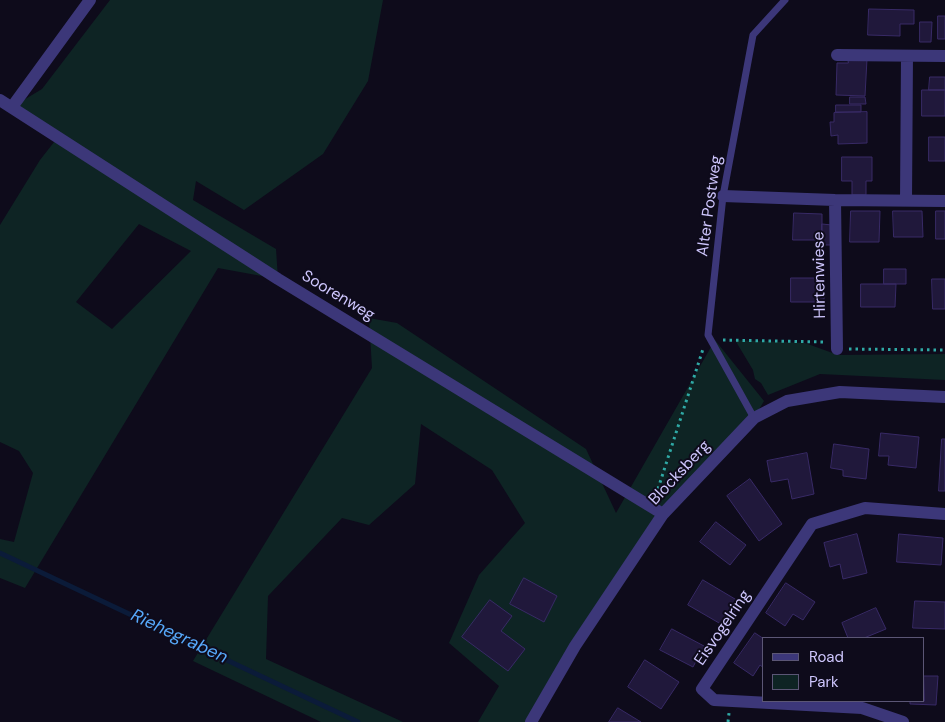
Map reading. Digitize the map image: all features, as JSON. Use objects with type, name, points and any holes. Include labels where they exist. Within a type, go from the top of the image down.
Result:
[{"type":"street","points":[[12,107],[90,0]]},
{"type":"street","points":[[837,55],[945,56]]},
{"type":"street","points":[[906,200],[907,56]]},
{"type":"street","name":"Soorenweg","points":[[0,100],[278,279],[657,510]]},
{"type":"street","points":[[723,196],[945,201]]},
{"type":"street","name":"Hirtenwiese","points":[[836,200],[837,349]]},
{"type":"street","name":"Blocksberg","points":[[531,722],[657,510],[754,418],[787,401],[840,392],[945,397]]},
{"type":"street","name":"Eisvogelring","points":[[903,722],[862,708],[714,700],[702,689],[812,524],[865,508],[945,514]]},
{"type":"lane","name":"Alter Postweg","points":[[708,335],[723,196],[753,34],[785,0]]},
{"type":"lane","points":[[708,335],[754,418]]},
{"type":"path","points":[[657,510],[708,335]]},
{"type":"green space","points":[[110,0],[383,0],[368,81],[323,154],[244,210],[196,181],[193,200],[276,249],[278,279],[218,268],[25,588],[0,578],[0,539],[14,542],[33,473],[19,451],[0,442],[0,225],[40,160],[58,137],[12,107],[42,89]],"holes":[[[139,224],[191,251],[112,329],[76,302]]]},
{"type":"green space","points":[[369,318],[397,323],[586,449],[616,513],[715,340],[764,401],[754,418],[663,514],[534,722],[478,722],[499,686],[449,643],[479,575],[525,523],[492,470],[421,424],[415,484],[369,525],[342,518],[268,596],[266,659],[403,722],[321,722],[193,661],[372,368]]},
{"type":"green space","points":[[735,340],[805,343],[838,355],[945,354],[945,380],[820,374],[768,395],[761,383],[755,379],[753,370]]},
{"type":"building","points":[[869,9],[914,10],[914,24],[900,24],[900,36],[868,35]]},
{"type":"building","points":[[938,16],[945,16],[945,39],[938,39]]},
{"type":"building","points":[[920,22],[932,22],[931,42],[920,42]]},
{"type":"building","points":[[848,58],[867,59],[865,96],[836,95],[837,63],[848,63]]},
{"type":"building","points":[[930,77],[945,77],[945,90],[929,90]]},
{"type":"building","points":[[922,90],[945,90],[945,116],[922,116]]},
{"type":"building","points":[[850,97],[865,97],[866,104],[850,104]]},
{"type":"building","points":[[836,105],[861,105],[861,112],[836,112]]},
{"type":"building","points":[[867,112],[867,143],[838,144],[838,135],[831,136],[830,122],[834,122],[834,113]]},
{"type":"building","points":[[929,137],[945,137],[945,161],[929,161]]},
{"type":"building","points":[[842,157],[872,157],[872,181],[866,181],[866,195],[852,195],[852,181],[842,181]]},
{"type":"building","points":[[851,211],[880,211],[879,242],[850,242]]},
{"type":"building","points":[[893,211],[922,211],[923,237],[894,237]]},
{"type":"building","points":[[936,211],[945,211],[945,239],[936,239]]},
{"type":"building","points":[[794,213],[822,214],[822,240],[793,240]]},
{"type":"building","points":[[822,224],[832,225],[832,245],[822,245]]},
{"type":"building","points":[[884,269],[906,269],[906,284],[884,284]]},
{"type":"building","points":[[791,278],[824,278],[824,302],[791,302]]},
{"type":"building","points":[[932,279],[945,279],[945,309],[933,309]]},
{"type":"building","points":[[861,284],[896,284],[895,307],[861,307]]},
{"type":"building","points":[[881,433],[919,437],[916,468],[888,465],[889,456],[879,456]]},
{"type":"building","points":[[942,439],[945,439],[945,491],[939,491]]},
{"type":"building","points":[[834,444],[869,449],[866,479],[843,476],[843,470],[831,468]]},
{"type":"building","points":[[807,453],[814,494],[792,499],[788,479],[771,482],[767,461]]},
{"type":"building","points":[[750,479],[782,524],[759,541],[727,496]]},
{"type":"building","points":[[716,522],[746,545],[730,565],[700,542]]},
{"type":"building","points":[[857,534],[867,573],[843,579],[840,564],[830,567],[824,543]]},
{"type":"building","points":[[899,534],[943,538],[941,565],[897,562]]},
{"type":"building","points":[[524,578],[557,596],[544,622],[510,604]]},
{"type":"building","points":[[703,580],[740,602],[726,627],[688,605]]},
{"type":"building","points":[[786,583],[815,602],[803,620],[793,614],[785,626],[766,613]]},
{"type":"building","points":[[490,600],[512,616],[501,631],[525,649],[508,671],[462,637]]},
{"type":"building","points":[[915,601],[945,602],[945,629],[913,628]]},
{"type":"building","points":[[876,608],[886,629],[866,637],[848,637],[842,623]]},
{"type":"building","points":[[672,629],[704,646],[693,667],[660,650]]},
{"type":"building","points":[[755,633],[762,638],[762,666],[760,665],[753,676],[734,663]]},
{"type":"building","points":[[645,660],[679,682],[661,709],[628,687]]},
{"type":"building","points":[[925,676],[938,676],[936,705],[910,704],[910,702],[925,702]]},
{"type":"building","points":[[618,708],[641,722],[609,722]]},
{"type":"waterway","name":"Riehegraben","points":[[0,553],[358,722]]}]
